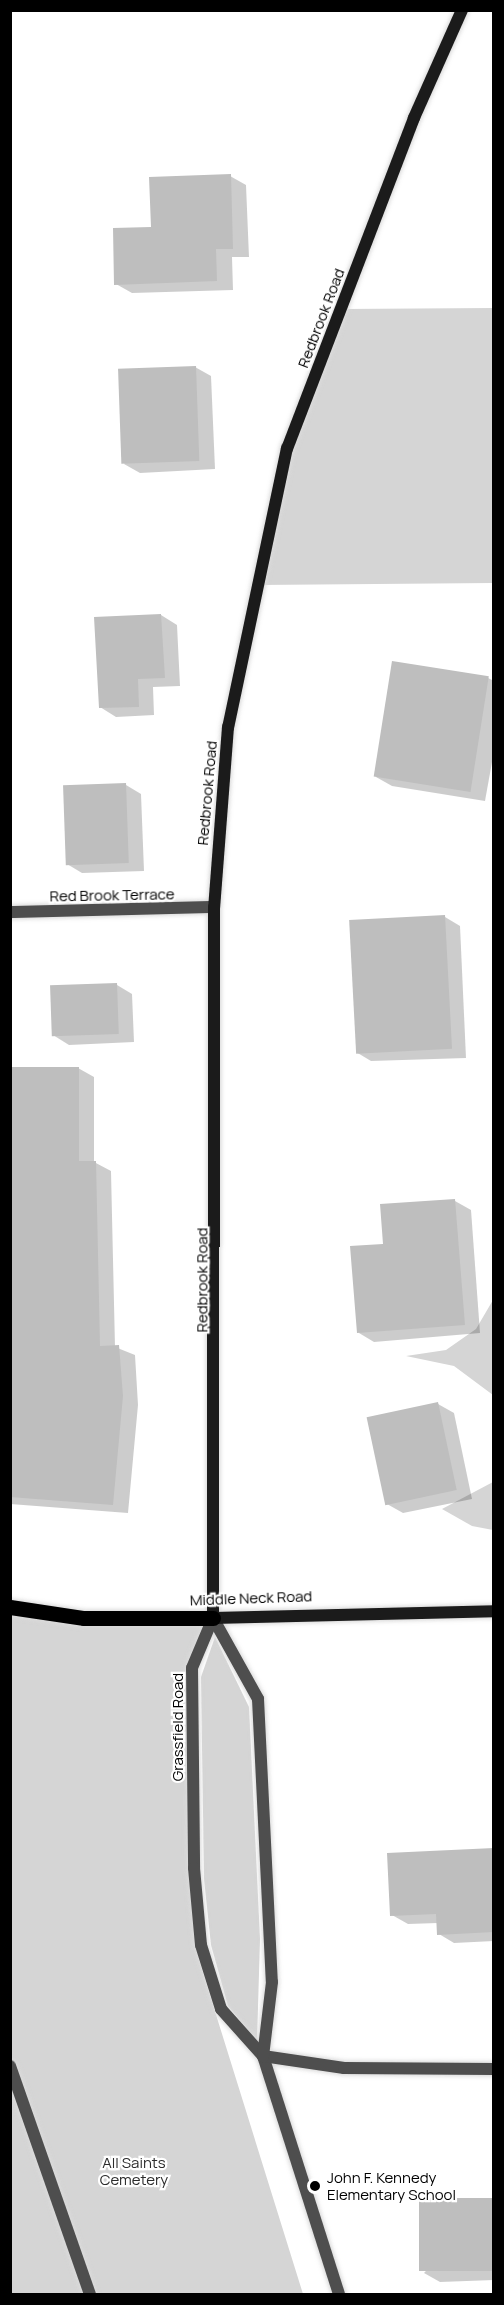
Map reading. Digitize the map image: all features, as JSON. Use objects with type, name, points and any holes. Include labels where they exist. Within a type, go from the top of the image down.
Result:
[{"type":"main road","name":"Redbrook Road","points":[[213,1618],[214,907],[228,727],[287,448],[414,118],[462,10]]},
{"type":"main road","name":"Middle Neck Road","points":[[10,1607],[84,1618],[213,1618],[494,1611]]},
{"type":"street","name":"Red Brook Terrace","points":[[10,912],[214,907]]},
{"type":"street","points":[[213,1618],[258,1699],[272,1982],[263,2056],[339,2295]]},
{"type":"street","name":"Grassfield Road","points":[[213,1618],[192,1668],[194,1868],[201,1945],[221,2009],[263,2056]]},
{"type":"street","points":[[263,2056],[344,2068],[494,2069]]},
{"type":"street","points":[[10,2066],[90,2295]]},
{"type":"green space","points":[[493,308],[493,583],[258,585],[287,448],[341,309]]},
{"type":"green space","points":[[493,1300],[493,1395],[454,1366],[406,1356],[446,1350],[476,1329]]},
{"type":"green space","points":[[493,1482],[493,1530],[472,1526],[442,1509]]},
{"type":"green space","name":"All Saints Cemetery","points":[[11,1606],[84,1615],[209,1616],[190,1668],[190,1877],[199,1960],[303,2294],[11,2294]]},
{"type":"green space","points":[[215,1637],[249,1707],[260,1939],[257,2041],[228,2006],[211,1945],[204,1879],[201,1677]]},
{"type":"building","points":[[231,174],[233,249],[216,249],[217,281],[114,285],[113,228],[151,227],[149,177]]},
{"type":"building","points":[[196,366],[199,461],[121,464],[118,369]]},
{"type":"building","points":[[161,614],[165,678],[138,679],[139,707],[99,708],[94,617]]},
{"type":"building","points":[[392,661],[489,676],[470,792],[374,777]]},
{"type":"building","points":[[126,783],[129,863],[66,865],[63,785]]},
{"type":"building","points":[[445,915],[452,1049],[356,1054],[349,920]]},
{"type":"building","points":[[117,983],[119,1034],[52,1036],[50,985]]},
{"type":"building","points":[[10,1067],[79,1067],[79,1161],[96,1161],[100,1346],[119,1345],[123,1396],[113,1505],[10,1497]]},
{"type":"building","points":[[455,1199],[465,1325],[357,1333],[350,1246],[383,1244],[380,1204]]},
{"type":"building","points":[[438,1402],[457,1490],[385,1505],[367,1417]]},
{"type":"building","points":[[494,1848],[494,1932],[437,1935],[436,1914],[390,1916],[387,1853]]},
{"type":"building","points":[[419,2198],[494,2198],[494,2271],[419,2271]]},
{"type":"place","name":"John F. Kennedy Elementary School","points":[[315,2186]]}]
